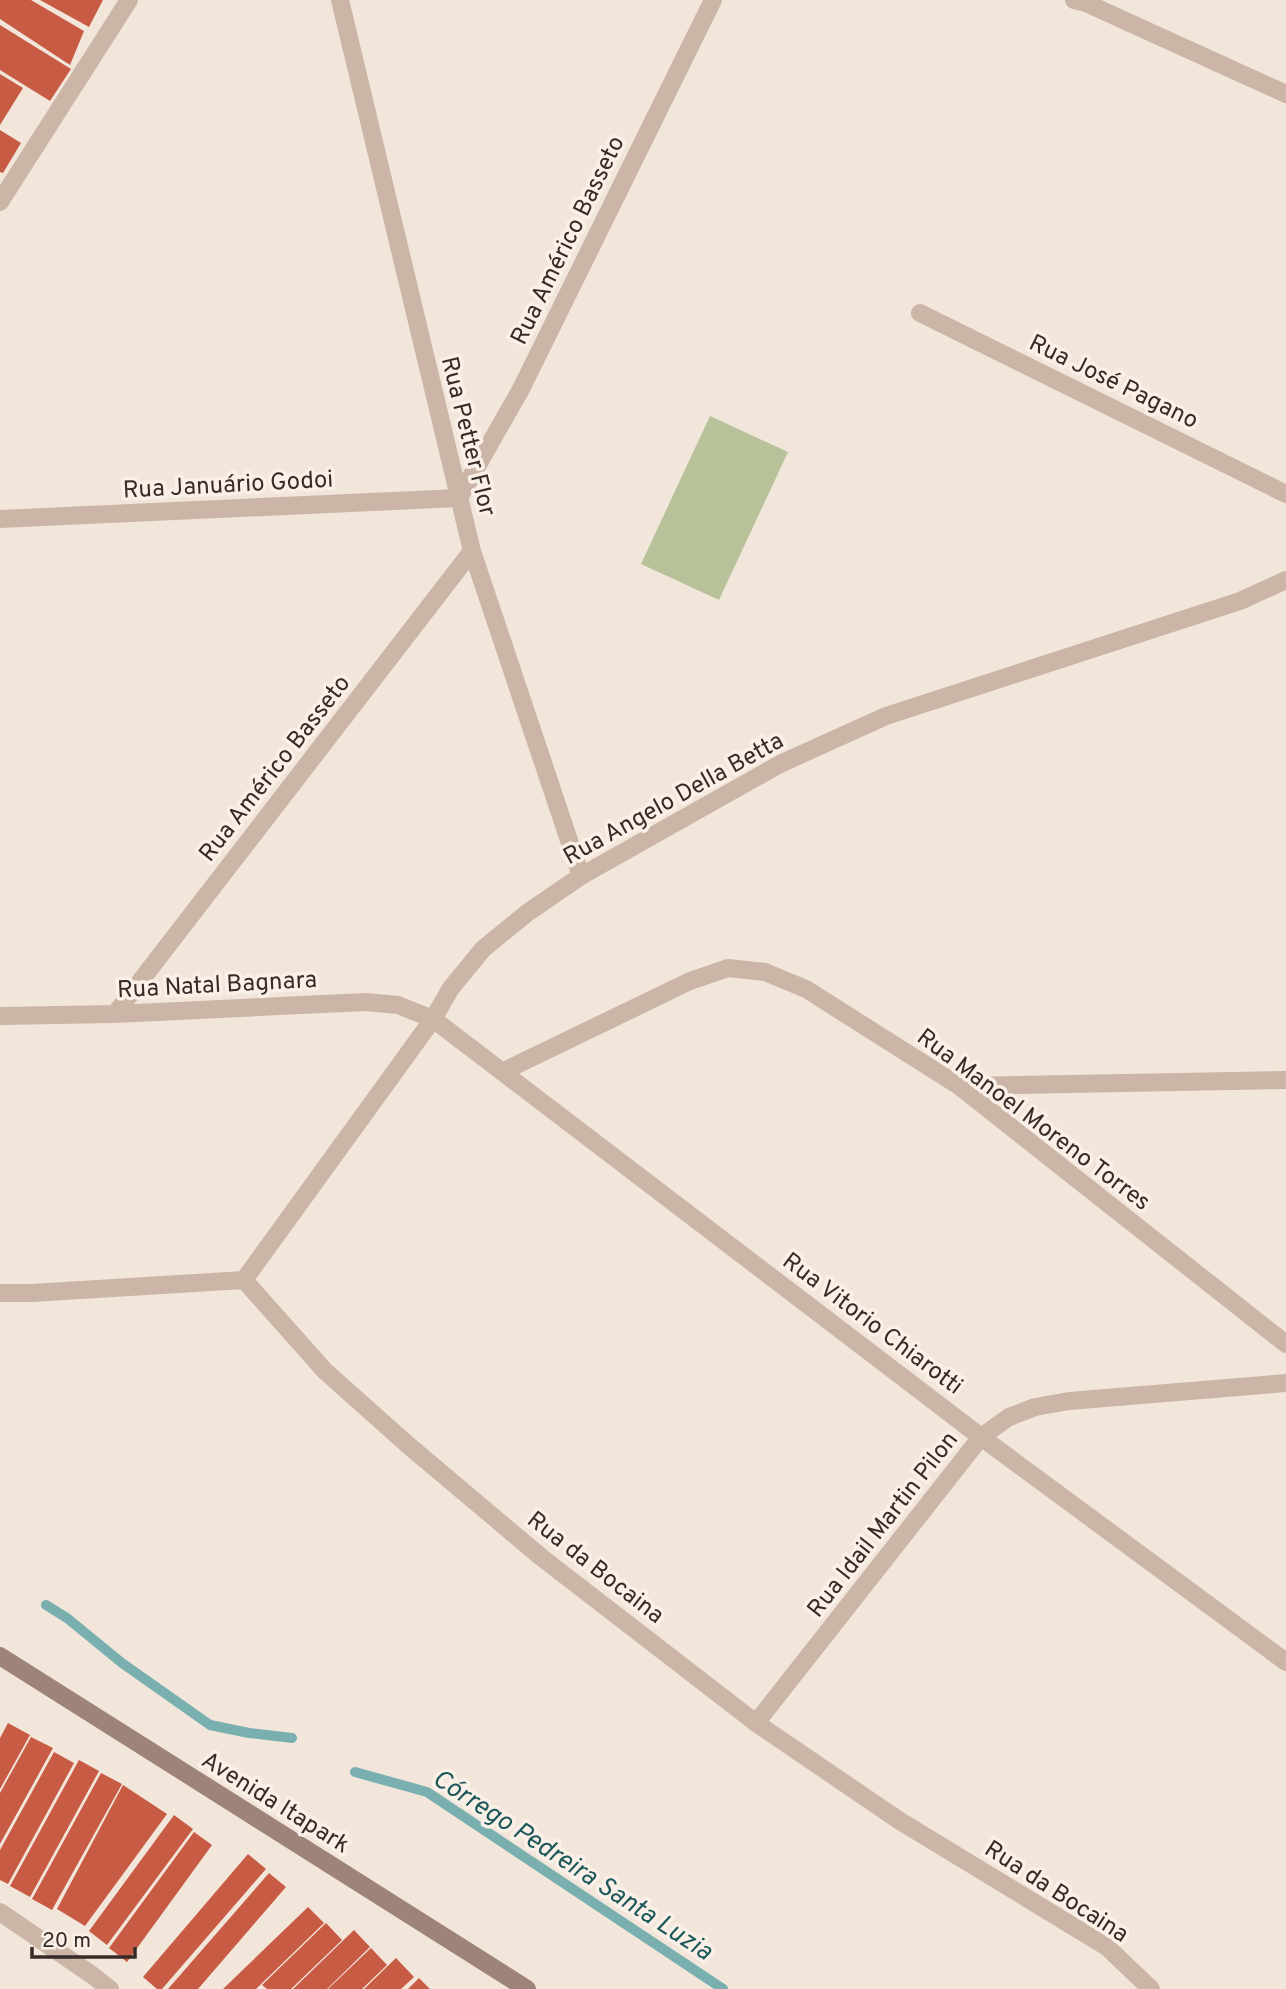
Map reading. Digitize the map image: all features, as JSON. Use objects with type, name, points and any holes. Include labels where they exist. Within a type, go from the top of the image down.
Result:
[{"type":"main road","name":"Avenida Itapark","points":[[0,1656],[527,1989]]},
{"type":"street","points":[[0,202],[129,0]]},
{"type":"street","name":"Rua Petter Flor","points":[[340,0],[472,551],[581,876]]},
{"type":"street","name":"Rua Américo Basseto","points":[[458,498],[521,389],[714,0]]},
{"type":"street","points":[[1074,0],[1086,3],[1286,94]]},
{"type":"street","name":"Rua José Pagano","points":[[920,313],[1286,494]]},
{"type":"street","name":"Rua Januário Godoi","points":[[0,519],[458,498]]},
{"type":"street","name":"Rua Américo Basseto","points":[[115,1014],[472,551]]},
{"type":"street","name":"Rua Angelo Della Betta","points":[[244,1280],[433,1019],[451,988],[483,949],[581,876],[780,764],[886,716],[1240,601],[1286,580]]},
{"type":"street","name":"Rua Manoel Moreno Torres","points":[[504,1071],[690,981],[728,968],[765,972],[806,989],[959,1086],[1286,1344]]},
{"type":"street","name":"Rua Natal Bagnara","points":[[0,1017],[366,1002],[398,1006],[433,1019]]},
{"type":"street","name":"Rua Vitorio Chiarotti","points":[[433,1019],[981,1437],[1286,1662]]},
{"type":"street","points":[[959,1086],[1286,1080]]},
{"type":"street","points":[[0,1293],[244,1280]]},
{"type":"street","name":"Rua da Bocaina","points":[[244,1280],[325,1371],[541,1557],[756,1723],[900,1821],[1107,1947],[1151,1989]]},
{"type":"street","name":"Rua Idail Martin Pilon","points":[[756,1723],[981,1437],[1009,1417],[1035,1407],[1069,1401],[1286,1382]]},
{"type":"street","points":[[0,1912],[110,1989]]},
{"type":"green space","points":[[710,416],[788,452],[719,600],[641,564]]},
{"type":"building","points":[[0,0],[31,0],[84,31],[70,65],[0,19]]},
{"type":"building","points":[[40,0],[103,0],[89,27]]},
{"type":"building","points":[[0,25],[71,69],[50,101],[0,70]]},
{"type":"building","points":[[0,74],[23,88],[0,125]]},
{"type":"building","points":[[0,130],[21,143],[3,173],[0,172]]},
{"type":"building","points":[[8,1723],[30,1735],[0,1789],[0,1738]]},
{"type":"building","points":[[31,1737],[53,1748],[0,1844],[0,1793]]},
{"type":"building","points":[[54,1752],[74,1763],[8,1884],[0,1880],[0,1850]]},
{"type":"building","points":[[79,1760],[99,1771],[30,1897],[10,1886]]},
{"type":"building","points":[[101,1773],[122,1784],[52,1910],[32,1899]]},
{"type":"building","points":[[123,1785],[167,1814],[85,1926],[57,1909]]},
{"type":"building","points":[[174,1815],[193,1829],[107,1945],[89,1931]]},
{"type":"building","points":[[194,1832],[212,1845],[127,1962],[109,1948]]},
{"type":"building","points":[[248,1854],[266,1869],[162,1989],[157,1989],[143,1977]]},
{"type":"building","points":[[269,1873],[286,1887],[198,1989],[168,1989]]},
{"type":"building","points":[[308,1907],[324,1923],[256,1989],[223,1989]]},
{"type":"building","points":[[326,1923],[342,1940],[291,1989],[267,1989],[262,1985]]},
{"type":"building","points":[[354,1930],[370,1947],[327,1989],[293,1989]]},
{"type":"building","points":[[371,1948],[387,1965],[362,1989],[328,1989]]},
{"type":"building","points":[[396,1958],[414,1977],[401,1989],[364,1989]]},
{"type":"building","points":[[419,1978],[430,1989],[408,1989]]},
{"type":"waterway","name":"Córrego Pedreira Santa Luzia","points":[[46,1605],[210,1725],[292,1738]]},
{"type":"waterway","name":"Córrego Pedreira Santa Luzia","points":[[355,1772],[427,1792],[723,1989]]}]
